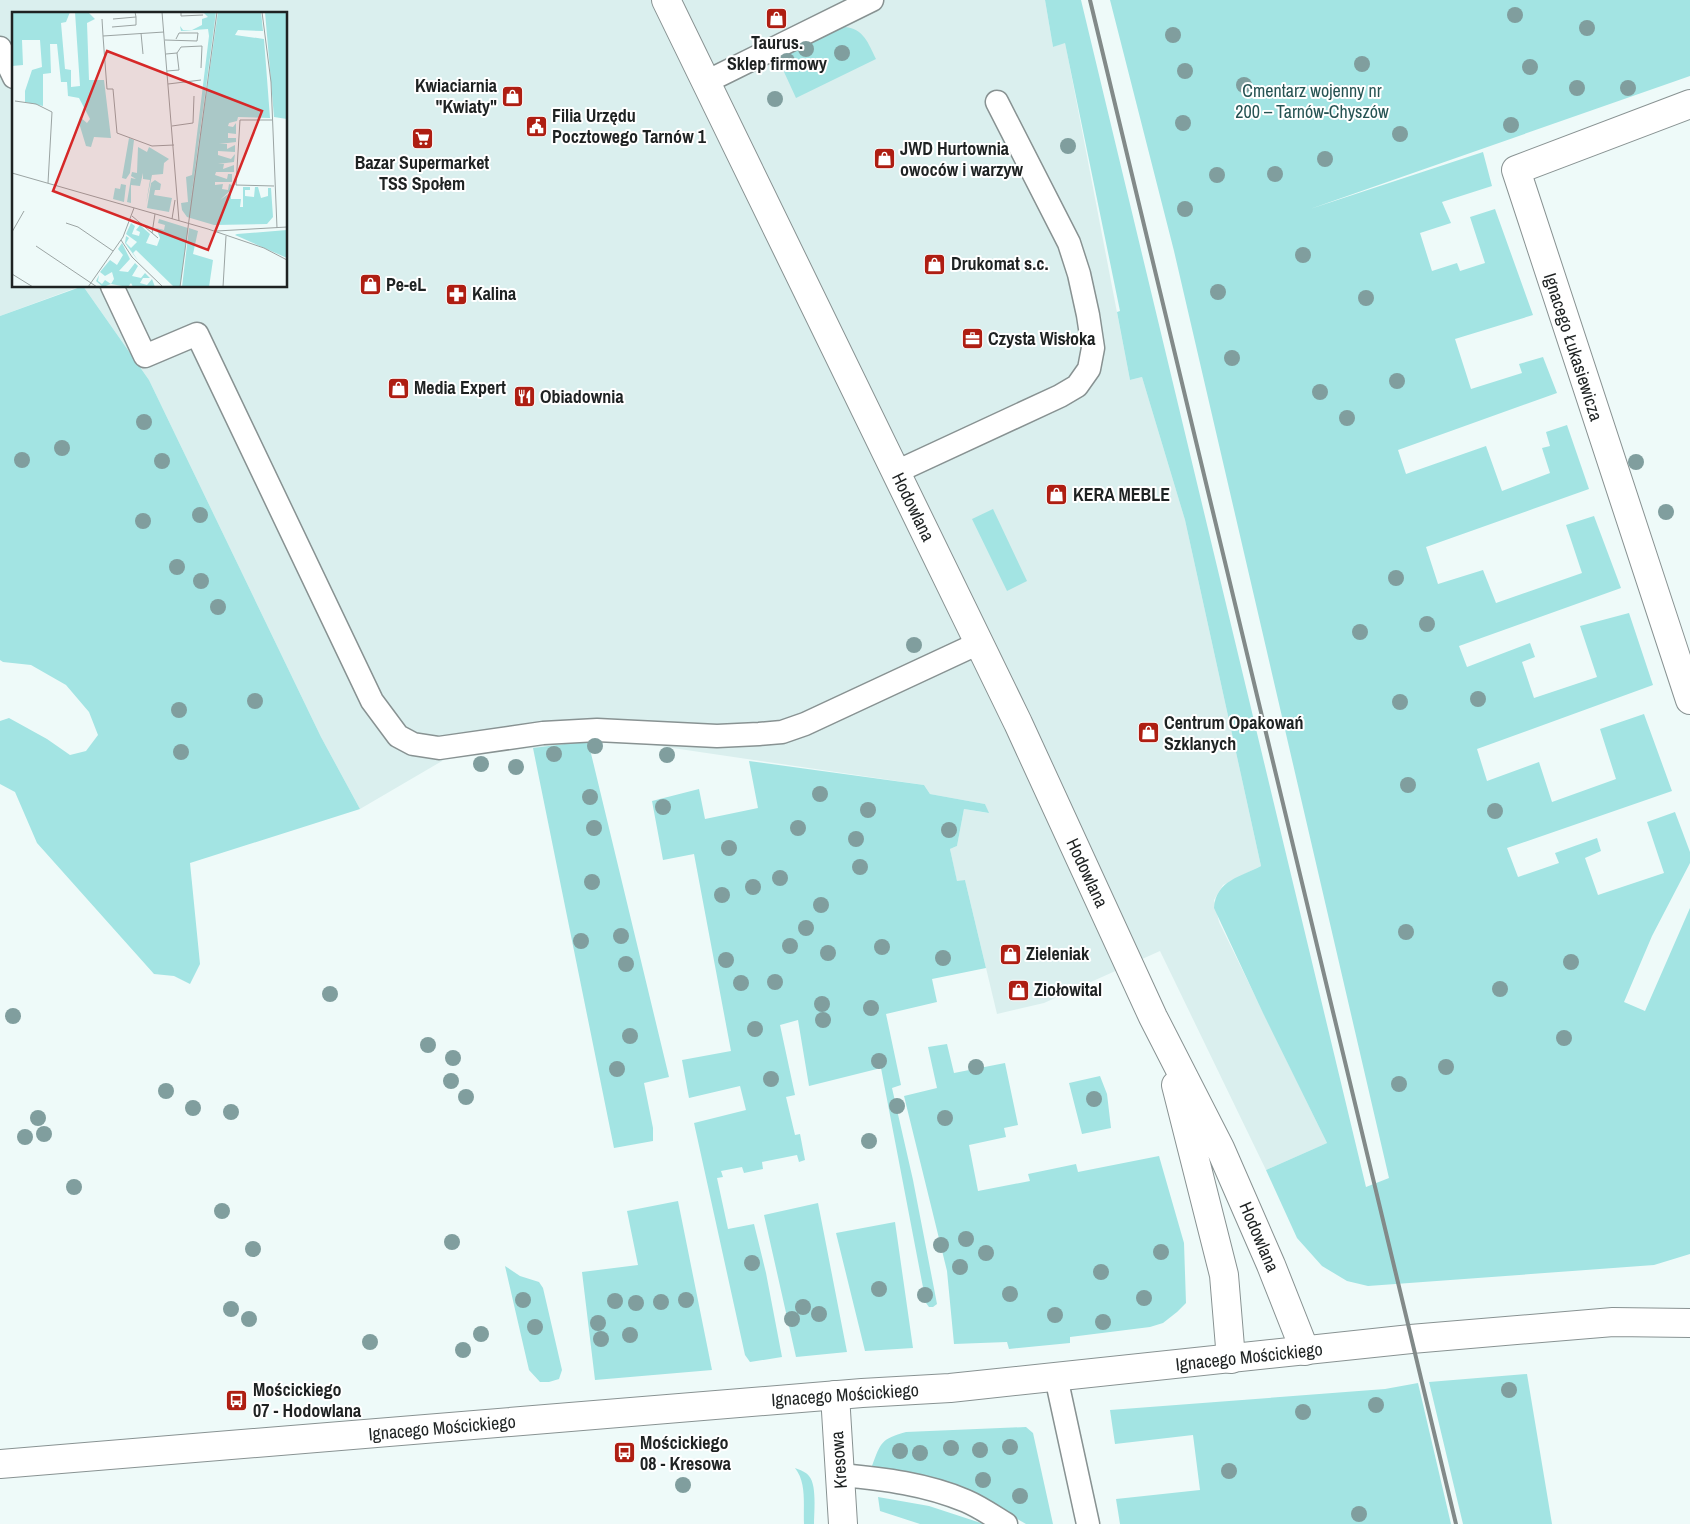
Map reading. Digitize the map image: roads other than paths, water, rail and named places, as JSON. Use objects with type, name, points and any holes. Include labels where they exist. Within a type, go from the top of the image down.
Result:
[{"type":"street","name":"Hodowlana","points":[[666,0],[1018,723],[1154,1017],[1220,1148],[1271,1265],[1305,1351]]},
{"type":"street","name":"Ignacego Łukasiewicza","points":[[1690,104],[1516,170],[1690,700]]},
{"type":"street","name":"Hodowlana","points":[[1154,1017],[1177,1090],[1224,1275],[1231,1359]]},
{"type":"street","points":[[1613,1322],[1690,1306]]},
{"type":"street","name":"Ignacego Mościckiego","points":[[0,1464],[835,1395],[950,1388],[1411,1339],[1613,1322],[1690,1323]]},
{"type":"street","name":"Kresowa","points":[[835,1395],[843,1524]]},
{"type":"lane","points":[[706,82],[872,0]]},
{"type":"lane","points":[[0,48],[12,73]]},
{"type":"lane","points":[[896,472],[1060,396],[1078,386],[1089,369],[1093,348],[1079,274],[1071,251],[997,102]]},
{"type":"lane","points":[[113,288],[145,356],[197,334],[372,701],[398,736],[413,744],[439,748],[543,733],[597,730],[717,736],[782,732],[805,724],[979,643]]},
{"type":"lane","points":[[1056,1377],[1088,1524]]},
{"type":"lane","points":[[841,1475],[885,1479],[929,1488],[967,1501],[1006,1524]]},
{"type":"railway","points":[[1090,0],[1456,1524]]},
{"type":"place","name":"Taurus. Sklep firmowy","points":[[777,18]]},
{"type":"place","name":"Kwiaciarnia \"Kwiaty\"","points":[[513,96]]},
{"type":"place","name":"Filia Urzędu Pocztowego Tarnów 1","points":[[536,126]]},
{"type":"place","name":"Bazar Supermarket TSS Społem","points":[[422,138]]},
{"type":"place","name":"JWD Hurtownia owoców i warzyw","points":[[884,159]]},
{"type":"place","name":"Drukomat s.c.","points":[[935,264]]},
{"type":"place","name":"Pe-eL","points":[[370,285]]},
{"type":"place","name":"Kalina","points":[[456,294]]},
{"type":"place","name":"Czysta Wisłoka","points":[[972,339]]},
{"type":"place","name":"Media Expert","points":[[398,388]]},
{"type":"place","name":"Obiadownia","points":[[524,397]]},
{"type":"place","name":"KERA MEBLE","points":[[1057,495]]},
{"type":"place","name":"Centrum Opakowań Szklanych","points":[[1148,733]]},
{"type":"place","name":"Zieleniak","points":[[1010,954]]},
{"type":"place","name":"Ziołowital","points":[[1018,990]]},
{"type":"place","name":"Mościckiego 07 - Hodowlana","points":[[237,1400]]},
{"type":"place","name":"Mościckiego 08 - Kresowa","points":[[624,1453]]},
{"type":"park label","name":"Cmentarz wojenny nr 200 – Tarnów-Chyszów","points":[[1312,101]]}]
